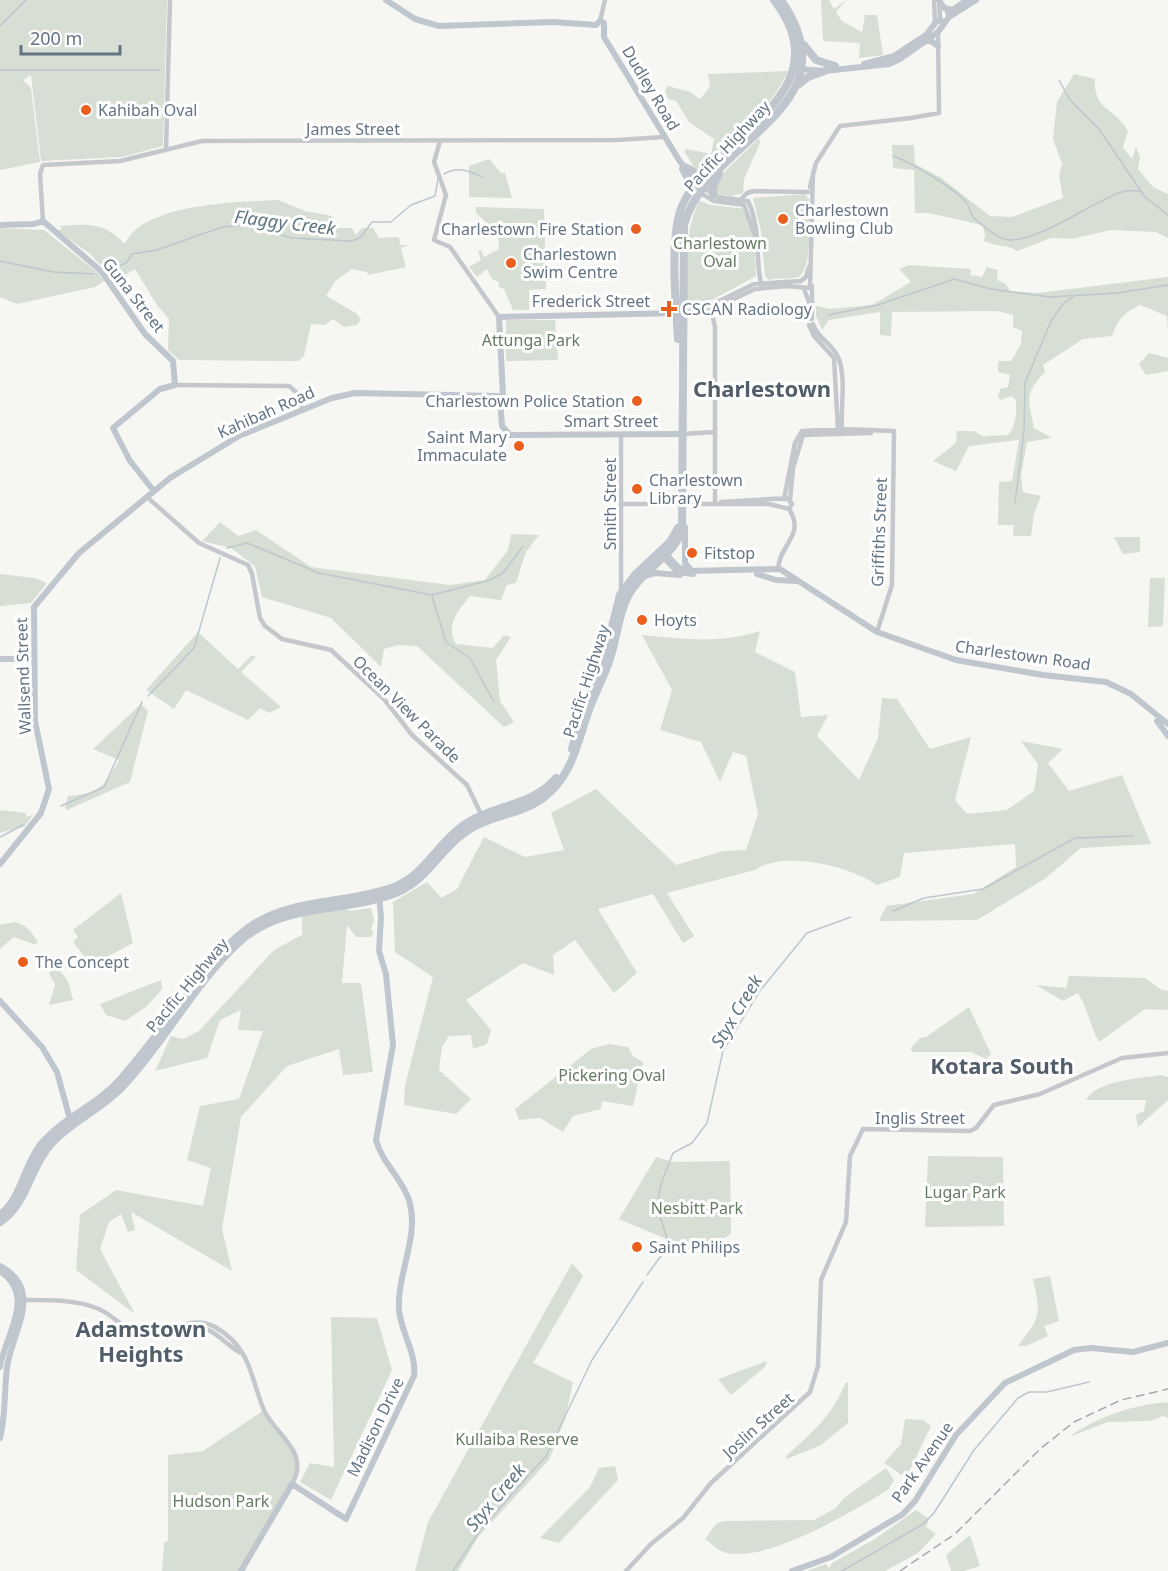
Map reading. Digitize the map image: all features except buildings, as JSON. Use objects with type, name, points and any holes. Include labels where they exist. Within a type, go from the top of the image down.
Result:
[{"type":"highway","points":[[774,0],[788,22],[795,57]]},
{"type":"highway","name":"Pacific Highway","points":[[697,188],[722,168],[770,122],[795,89],[801,69],[801,41],[781,0]]},
{"type":"highway","points":[[801,41],[816,60],[835,66]]},
{"type":"highway","name":"Pacific Highway","points":[[483,819],[525,809],[551,791],[563,778],[577,752],[589,708],[612,653],[623,605],[635,585],[679,539],[684,524],[677,228],[682,206],[708,171],[747,135],[777,99],[792,73],[795,57]]},
{"type":"highway","points":[[795,89],[808,77],[825,71]]},
{"type":"highway","points":[[682,164],[699,174],[708,171]]},
{"type":"highway","points":[[713,195],[713,186],[722,168]]},
{"type":"highway","name":"Pacific Highway","points":[[71,1123],[103,1106],[123,1086],[214,971],[246,937],[272,921],[295,912],[397,892],[417,881],[458,837],[483,819],[532,798],[551,784],[563,769],[572,752],[584,707],[603,663],[621,593],[635,575],[663,554],[677,532],[682,504]]},
{"type":"highway","points":[[0,1215],[11,1203],[38,1149],[71,1123]]},
{"type":"highway","points":[[0,1222],[15,1209],[50,1145],[71,1123]]},
{"type":"main road","points":[[386,0],[415,19],[439,26],[553,22],[598,23]]},
{"type":"main road","points":[[939,0],[944,8],[953,10]]},
{"type":"main road","points":[[801,69],[825,71],[889,64],[924,42],[953,10],[967,0]]},
{"type":"main road","points":[[801,69],[872,63],[889,59],[976,0]]},
{"type":"main road","name":"Dudley Road","points":[[598,23],[597,28],[602,29],[604,37],[697,188]]},
{"type":"main road","points":[[924,42],[931,41],[939,46]]},
{"type":"main road","points":[[795,57],[801,69]]},
{"type":"main road","points":[[777,99],[784,95],[801,69]]},
{"type":"main road","points":[[0,225],[34,224],[43,221]]},
{"type":"main road","name":"Guna Street","points":[[43,221],[106,276],[146,334],[173,361],[176,385]]},
{"type":"main road","name":"Frederick Street","points":[[499,317],[680,314]]},
{"type":"main road","points":[[499,317],[500,396]]},
{"type":"main road","points":[[154,491],[130,461],[113,428],[160,389],[176,385]]},
{"type":"main road","name":"Kahibah Road","points":[[34,607],[79,552],[170,478],[232,440],[303,409],[332,398],[355,393],[500,396]]},
{"type":"main road","name":"Smart Street","points":[[500,396],[502,426],[507,434],[682,434]]},
{"type":"main road","points":[[684,524],[685,563],[692,571]]},
{"type":"main road","points":[[663,554],[678,567],[692,571],[778,570],[783,576],[776,579]]},
{"type":"main road","points":[[663,554],[676,571],[684,574]]},
{"type":"main road","name":"Charlestown Road","points":[[778,570],[877,632],[956,660],[1043,675],[1099,680],[1121,687],[1149,708],[1165,725],[1168,736]]},
{"type":"main road","name":"Charlestown Road","points":[[635,585],[653,573],[755,574],[797,581]]},
{"type":"main road","name":"Wallsend Street","points":[[0,864],[41,813],[49,784],[35,721],[34,607]]},
{"type":"main road","points":[[0,659],[34,659]]},
{"type":"main road","name":"Madison Drive","points":[[292,1484],[346,1519],[415,1371],[399,1308],[412,1212],[407,1195],[380,1154],[376,1140],[393,1045],[386,974],[379,951],[381,917],[379,894]]},
{"type":"main road","points":[[0,1000],[42,1047],[57,1072],[71,1123]]},
{"type":"main road","points":[[0,1266],[15,1278],[21,1300],[22,1315],[7,1367],[4,1421],[0,1438]]},
{"type":"main road","points":[[0,1271],[10,1280],[21,1300],[0,1367]]},
{"type":"main road","name":"Park Avenue","points":[[792,1571],[831,1557],[903,1514],[915,1502],[956,1435],[1005,1383],[1072,1350],[1091,1347],[1133,1352],[1168,1343]]},
{"type":"main road","points":[[241,1571],[292,1484]]},
{"type":"street","points":[[166,150],[170,0]]},
{"type":"street","points":[[598,23],[605,0]]},
{"type":"street","points":[[934,0],[938,25]]},
{"type":"street","points":[[810,322],[812,286],[808,278],[813,172],[827,143],[840,126],[939,113],[939,0]]},
{"type":"street","name":"James Street","points":[[43,221],[40,174],[44,165],[120,161],[202,141],[658,140],[664,137]]},
{"type":"street","points":[[440,141],[434,162],[446,195],[434,240],[450,247],[499,317]]},
{"type":"street","points":[[697,188],[713,195],[745,200]]},
{"type":"street","points":[[697,188],[721,203],[744,205],[758,250]]},
{"type":"street","points":[[761,285],[758,231],[745,200],[749,191],[811,190]]},
{"type":"street","points":[[782,507],[802,436],[808,433],[841,431],[840,362],[833,349],[815,331],[810,322],[809,302],[802,285],[808,278]]},
{"type":"street","name":"Frederick Street","points":[[680,314],[712,307],[739,289],[761,285],[812,286]]},
{"type":"street","points":[[712,307],[715,327],[716,503]]},
{"type":"street","points":[[176,385],[289,386],[296,392],[303,409]]},
{"type":"street","name":"Griffiths Street","points":[[841,431],[894,431],[892,585],[877,632]]},
{"type":"street","name":"Smart Street","points":[[682,434],[715,432]]},
{"type":"street","name":"Smith Street","points":[[621,435],[621,593]]},
{"type":"street","name":"Ocean View Parade","points":[[147,497],[202,545],[248,565],[252,574],[260,618],[265,626],[278,637],[330,650],[384,699],[412,735],[467,785],[483,819]]},
{"type":"street","points":[[748,503],[785,500],[792,504],[789,509]]},
{"type":"street","points":[[621,504],[735,502],[789,509],[794,518],[795,532],[780,558],[778,570]]},
{"type":"street","name":"Smith Street","points":[[622,572],[635,575]]},
{"type":"street","name":"Inglis Street","points":[[850,1156],[863,1130],[968,1131],[976,1128],[994,1105],[1040,1094],[1122,1058],[1168,1053]]},
{"type":"street","name":"Joslin Street","points":[[626,1571],[651,1544],[683,1518],[711,1483],[810,1392],[818,1366],[821,1280],[846,1222],[850,1156]]},
{"type":"street","points":[[21,1300],[63,1301],[100,1309],[129,1330],[141,1335],[158,1337],[201,1328],[215,1334],[241,1353],[251,1368],[264,1410],[297,1456],[297,1476],[292,1484]]},
{"type":"green space","points":[[0,0],[167,0],[163,146],[122,157],[41,161],[31,75],[23,80],[31,88],[40,162],[0,170]]},
{"type":"green space","points":[[821,0],[829,0],[834,9],[846,0],[836,12],[842,21],[862,32],[865,15],[877,15],[883,55],[859,58],[860,43],[823,41]]},
{"type":"green space","points":[[788,71],[771,100],[750,124],[702,169],[694,167],[684,151],[687,149],[711,154],[714,139],[689,122],[676,101],[668,99],[665,91],[668,86],[690,92],[700,99],[710,87],[708,74]]},
{"type":"green space","points":[[1074,74],[1095,79],[1098,98],[1128,131],[1123,147],[1132,159],[1136,147],[1140,157],[1138,169],[1153,187],[1168,194],[1168,238],[1156,232],[1111,230],[1072,239],[1051,238],[1017,251],[984,241],[985,234],[982,225],[929,213],[915,213],[914,170],[893,168],[892,145],[914,145],[915,164],[940,177],[990,216],[1012,217],[1063,198],[1059,176],[1062,164],[1053,139],[1057,102]]},
{"type":"green space","points":[[759,138],[760,143],[744,179],[743,193],[732,196],[717,194],[717,181],[722,174]]},
{"type":"green space","points":[[489,159],[501,173],[505,173],[512,198],[469,197],[469,166]]},
{"type":"green space","name":"Charlestown Bowling Club","points":[[805,194],[809,199],[809,242],[803,273],[795,278],[769,280],[765,276],[761,231],[753,198]]},
{"type":"green space","points":[[278,200],[305,211],[332,216],[336,228],[352,228],[356,235],[362,228],[373,228],[379,238],[399,237],[400,245],[409,245],[401,248],[406,267],[368,275],[367,272],[352,269],[335,281],[326,296],[356,313],[361,319],[357,325],[344,327],[333,319],[325,325],[311,324],[304,356],[298,361],[179,360],[168,350],[169,319],[157,305],[135,269],[116,281],[90,254],[58,231],[62,228],[59,226],[95,226],[110,232],[125,244],[135,230],[151,220],[171,213],[217,204]]},
{"type":"green space","name":"Charlestown Oval","points":[[699,201],[711,205],[745,209],[754,234],[756,276],[712,300],[690,305],[687,303],[686,277],[688,238]]},
{"type":"green space","name":"Charlestown Swim Centre","points":[[476,207],[544,209],[546,289],[529,290],[529,310],[513,310],[504,289],[499,287],[499,282],[492,279],[487,269],[477,277],[469,267],[481,260],[478,251],[481,250],[484,257],[499,249],[498,233],[476,213]]},
{"type":"green space","points":[[0,228],[44,230],[99,274],[104,281],[95,287],[17,304],[0,297]]},
{"type":"green space","points":[[909,265],[971,269],[970,275],[982,277],[987,267],[998,270],[997,280],[1006,284],[1010,291],[1038,293],[1168,277],[1168,335],[1167,316],[1140,305],[1122,317],[1112,336],[1083,339],[1043,365],[1045,372],[1033,387],[1029,404],[1034,428],[1052,438],[1027,442],[1021,475],[1023,492],[1041,496],[1034,514],[1031,536],[1013,536],[1014,525],[998,525],[999,482],[1012,481],[1019,440],[969,446],[956,471],[933,461],[956,443],[957,431],[974,431],[982,436],[1008,435],[1011,431],[1015,418],[1016,400],[1011,396],[1001,400],[998,397],[1000,389],[1008,387],[1010,375],[998,372],[998,361],[1011,361],[1021,344],[1022,331],[1013,327],[1013,315],[997,311],[892,312],[891,336],[880,335],[880,312],[829,320],[822,330],[816,316],[816,306],[830,309],[872,305],[911,282],[899,269]]},
{"type":"green space","name":"Attunga Park","points":[[506,320],[555,320],[558,360],[506,361]]},
{"type":"green space","points":[[1149,353],[1168,358],[1168,371],[1146,375],[1139,364]]},
{"type":"green space","points":[[220,522],[238,536],[256,530],[311,567],[450,585],[485,580],[508,550],[511,534],[539,535],[526,552],[516,583],[507,585],[501,600],[470,596],[452,624],[456,644],[493,648],[504,635],[511,637],[496,660],[500,701],[514,722],[504,727],[417,646],[398,645],[384,649],[381,667],[331,618],[262,597],[255,566],[231,548],[202,541]]},
{"type":"green space","points":[[1114,537],[1140,537],[1140,552],[1123,554]]},
{"type":"green space","points":[[0,574],[35,578],[47,583],[31,603],[0,606]]},
{"type":"green space","points":[[1150,578],[1165,578],[1163,626],[1148,627]]},
{"type":"green space","points":[[760,631],[755,652],[795,672],[801,717],[828,715],[817,736],[859,780],[878,738],[882,698],[897,699],[930,749],[971,737],[955,800],[967,814],[1007,810],[1034,791],[1038,764],[1021,741],[1063,749],[1048,763],[1069,791],[1122,775],[1151,844],[1081,848],[1046,878],[977,920],[879,921],[886,906],[973,894],[1016,867],[1015,844],[904,853],[900,877],[877,885],[851,872],[834,867],[817,863],[782,861],[667,893],[694,936],[683,943],[653,894],[598,909],[637,973],[614,993],[575,940],[553,955],[554,975],[523,963],[466,1000],[491,1030],[487,1044],[473,1049],[471,1035],[449,1036],[442,1047],[439,1070],[471,1099],[456,1114],[404,1105],[405,1085],[433,977],[395,952],[393,902],[427,882],[441,898],[457,889],[484,837],[525,857],[564,850],[551,813],[596,789],[676,865],[723,851],[746,850],[758,814],[746,756],[733,752],[720,782],[701,742],[660,730],[672,690],[642,635],[716,639]]},
{"type":"green space","points":[[198,632],[238,669],[252,655],[256,657],[241,672],[281,707],[269,713],[260,708],[248,720],[186,690],[174,709],[146,690]]},
{"type":"green space","points":[[141,704],[148,711],[130,782],[67,810],[65,808],[68,796],[94,791],[109,777],[119,760],[93,749]]},
{"type":"green space","points":[[0,810],[26,813],[26,817],[33,815],[25,826],[0,833]]},
{"type":"green space","points":[[121,893],[133,943],[91,965],[73,942],[78,937],[73,930]]},
{"type":"green space","points":[[348,907],[348,911],[371,908],[374,920],[371,930],[374,932],[371,937],[356,937],[347,925],[342,983],[361,983],[373,1072],[343,1075],[339,1049],[287,1066],[241,1117],[222,1229],[232,1271],[131,1212],[135,1230],[128,1232],[121,1214],[109,1222],[100,1249],[135,1314],[76,1270],[80,1215],[116,1190],[203,1206],[211,1168],[187,1160],[200,1106],[239,1099],[263,1031],[238,1030],[241,1010],[220,1020],[207,1058],[155,1071],[171,1036],[183,1039],[199,1031],[274,950],[302,935],[302,915]]},
{"type":"green space","points":[[15,922],[29,930],[38,943],[33,944],[14,937],[0,949],[0,925]]},
{"type":"green space","points":[[54,963],[68,981],[73,1000],[49,1005],[55,984],[49,974]]},
{"type":"green space","points":[[1069,976],[1145,978],[1162,990],[1168,991],[1168,1010],[1145,1009],[1099,1042],[1078,993],[1063,1001],[1036,985],[1066,988]]},
{"type":"green space","points":[[161,980],[162,989],[146,1007],[125,1021],[106,1015],[100,1004]]},
{"type":"green space","points":[[969,1007],[991,1054],[986,1059],[971,1052],[912,1052],[911,1048],[920,1038],[926,1037]]},
{"type":"green space","name":"Pickering Oval","points":[[609,1044],[628,1047],[633,1056],[643,1062],[633,1106],[602,1101],[601,1109],[573,1116],[563,1132],[540,1118],[519,1120],[515,1109],[591,1049]]},
{"type":"green space","points":[[1161,1075],[1168,1077],[1168,1100],[1138,1127],[1136,1115],[1144,1111],[1146,1100],[1086,1100],[1099,1088],[1108,1085]]},
{"type":"green space","name":"Lugar Park","points":[[928,1156],[1003,1157],[1004,1226],[925,1227]]},
{"type":"green space","name":"Nesbitt Park","points":[[656,1157],[674,1162],[730,1161],[731,1233],[727,1237],[690,1249],[619,1219]]},
{"type":"green space","name":"Kullaiba Reserve","points":[[572,1263],[583,1276],[533,1363],[573,1382],[566,1416],[549,1460],[478,1537],[458,1571],[415,1571],[428,1522]]},
{"type":"green space","points":[[1050,1276],[1059,1321],[1044,1326],[1048,1336],[1026,1346],[1018,1346],[1037,1315],[1033,1279]]},
{"type":"green space","points":[[331,1317],[377,1318],[392,1370],[331,1500],[300,1482],[310,1463],[334,1467]]},
{"type":"green space","points":[[767,1361],[765,1367],[731,1395],[718,1379]]},
{"type":"green space","points":[[846,1382],[848,1383],[848,1423],[821,1445],[787,1459],[786,1456],[813,1431],[835,1405]]},
{"type":"green space","points":[[1168,1402],[1168,1418],[1163,1416],[1150,1421],[1108,1422],[1069,1437],[1104,1417],[1142,1406]]},
{"type":"green space","name":"Hudson Park","points":[[264,1410],[297,1456],[297,1476],[241,1571],[162,1571],[164,1543],[168,1541],[168,1455],[203,1451]]},
{"type":"green space","points":[[905,1419],[923,1420],[931,1426],[906,1478],[884,1463],[901,1444]]},
{"type":"green space","points":[[615,1466],[618,1480],[559,1543],[540,1538],[590,1487],[599,1468]]},
{"type":"green space","points":[[886,1468],[894,1480],[888,1490],[808,1534],[784,1544],[762,1551],[741,1554],[721,1551],[705,1539],[716,1524],[724,1521],[814,1520],[836,1508],[844,1498]]},
{"type":"green space","points":[[916,1510],[929,1519],[926,1527],[936,1534],[918,1553],[885,1571],[806,1571],[826,1564],[829,1568],[832,1563],[875,1539]]},
{"type":"green space","points":[[970,1535],[980,1566],[964,1571],[951,1571],[946,1555]]},
{"type":"waterway","points":[[0,26],[26,0]]},
{"type":"waterway","points":[[0,70],[159,70]]},
{"type":"waterway","points":[[1059,80],[1070,100],[1099,129],[1145,197],[1168,215]]},
{"type":"waterway","points":[[893,156],[921,170],[952,190],[967,203],[978,222],[1004,239],[1016,240],[1031,236],[1124,191],[1140,191]]},
{"type":"waterway","name":"Flaggy Creek","points":[[444,174],[459,170],[482,177]]},
{"type":"waterway","name":"Flaggy Creek","points":[[109,270],[126,263],[132,254],[157,250],[222,227],[245,225],[292,238],[352,241],[361,237],[372,222],[391,222],[411,205],[435,196],[438,179]]},
{"type":"waterway","name":"Flaggy Creek","points":[[0,261],[53,272],[94,274]]},
{"type":"waterway","points":[[828,315],[878,305],[954,279],[991,289],[1050,297],[1117,293],[1168,285]]},
{"type":"waterway","points":[[1015,503],[1024,431],[1025,383],[1051,321],[1064,303],[1073,297]]},
{"type":"waterway","points":[[227,548],[247,543],[319,573],[432,595],[490,580],[504,572],[523,546]]},
{"type":"waterway","points":[[148,696],[194,648],[220,558]]},
{"type":"waterway","points":[[432,596],[446,642],[470,658],[494,702]]},
{"type":"waterway","points":[[61,806],[104,787],[142,702]]},
{"type":"waterway","points":[[0,837],[23,825]]},
{"type":"waterway","points":[[893,911],[924,898],[983,889],[1075,838],[1133,836]]},
{"type":"waterway","name":"Styx Creek","points":[[647,1275],[669,1245],[657,1206],[661,1184],[673,1153],[692,1143],[707,1123],[723,1051],[759,992],[807,933],[851,917]]},
{"type":"waterway","name":"Styx Creek","points":[[453,1571],[481,1529],[546,1456],[592,1360],[643,1282]]},
{"type":"waterway","points":[[842,1571],[923,1524],[934,1513],[974,1450],[1018,1398],[1029,1392],[1047,1392],[1089,1382]]},
{"type":"railway","points":[[900,1571],[955,1534],[1040,1449],[1074,1422],[1121,1400],[1168,1389]]},
{"type":"place","name":"Kahibah Oval","points":[[86,110]]},
{"type":"place","name":"Charlestown Bowling Club","points":[[783,219]]},
{"type":"place","name":"Charlestown Fire Station","points":[[636,229]]},
{"type":"place","name":"Charlestown Swim Centre","points":[[511,263]]},
{"type":"place","name":"CSCAN Radiology","points":[[669,309]]},
{"type":"place","name":"Charlestown Police Station","points":[[637,401]]},
{"type":"place","name":"Saint Mary Immaculate","points":[[519,446]]},
{"type":"place","name":"Charlestown Library","points":[[637,489]]},
{"type":"place","name":"Fitstop","points":[[692,553]]},
{"type":"place","name":"Hoyts","points":[[642,620]]},
{"type":"place","name":"The Concept","points":[[23,962]]},
{"type":"place","name":"Saint Philips","points":[[637,1247]]},
{"type":"district","name":"Charlestown","points":[[762,388]]},
{"type":"district","name":"Kotara South","points":[[1002,1065]]},
{"type":"district","name":"Adamstown Heights","points":[[141,1340]]}]
